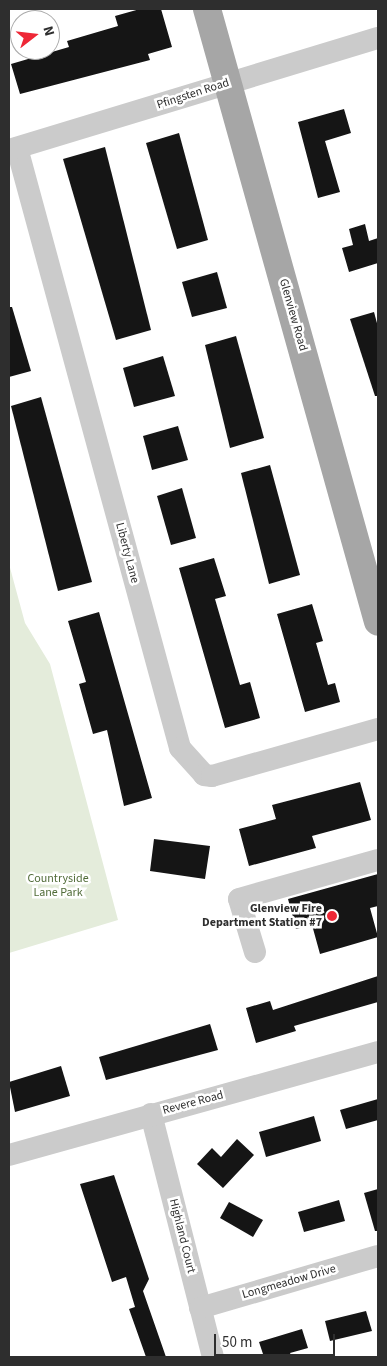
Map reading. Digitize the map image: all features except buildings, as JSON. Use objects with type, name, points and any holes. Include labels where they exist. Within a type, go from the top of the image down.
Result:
[{"type":"main road","name":"Glenview Road","points":[[207,9],[378,622]]},
{"type":"street","name":"Pfingsten Road","points":[[13,149],[378,38]]},
{"type":"street","name":"Liberty Lane","points":[[13,149],[180,748],[204,775],[212,776],[378,728]]},
{"type":"street","points":[[255,952],[239,899],[378,860]]},
{"type":"street","name":"Revere Road","points":[[9,1155],[378,1052]]},
{"type":"street","name":"Highland Court","points":[[152,1114],[213,1357]]},
{"type":"street","name":"Longmeadow Drive","points":[[200,1308],[378,1256]]},
{"type":"green space","name":"Countryside Lane Park","points":[[9,564],[25,623],[50,664],[118,920],[9,953]]},
{"type":"place","name":"Glenview Fire Department Station #7","points":[[332,916]]}]
